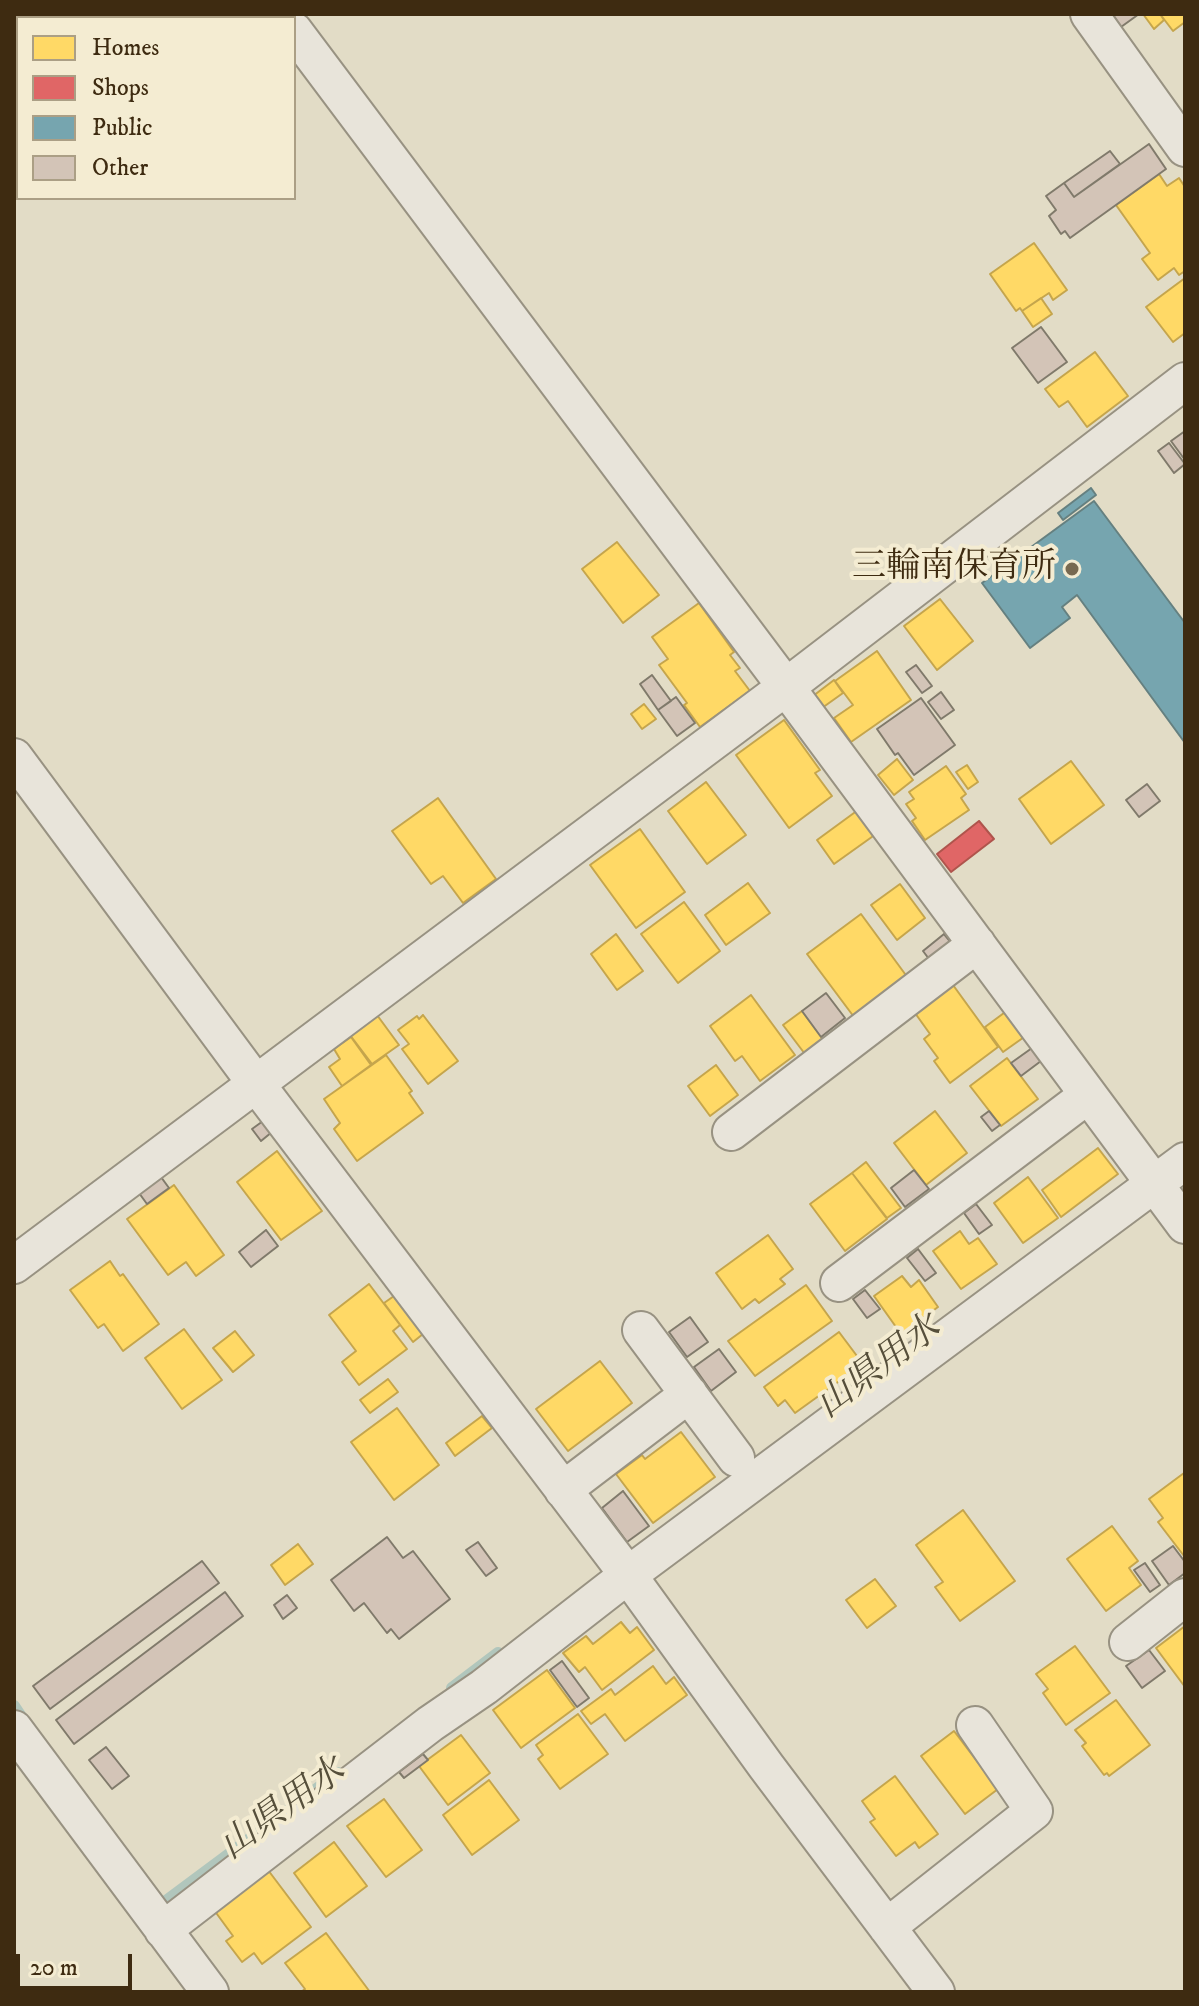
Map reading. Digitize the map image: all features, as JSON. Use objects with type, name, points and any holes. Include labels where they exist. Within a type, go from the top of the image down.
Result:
[{"type":"street","points":[[1089,14],[1185,148]]},
{"type":"street","points":[[296,34],[1185,1225]]},
{"type":"street","points":[[14,1265],[786,687],[1185,381]]},
{"type":"street","points":[[14,757],[257,1085],[628,1575],[766,1766],[936,1992]]},
{"type":"street","points":[[731,1132],[977,944]]},
{"type":"street","points":[[839,1283],[1088,1095]]},
{"type":"street","points":[[163,1930],[628,1575],[1185,1161]]},
{"type":"street","points":[[641,1330],[736,1458]]},
{"type":"street","points":[[563,1490],[689,1394]]},
{"type":"street","points":[[1128,1642],[1185,1597]]},
{"type":"street","points":[[887,1927],[1034,1811],[975,1725]]},
{"type":"street","points":[[14,1729],[210,1992]]},
{"type":"building: Homes","points":[[1143,14],[1160,14],[1164,20],[1154,29]]},
{"type":"building: Homes","points":[[1160,14],[1185,14],[1185,22],[1173,31]]},
{"type":"building: Homes","points":[[1159,174],[1167,186],[1179,178],[1185,187],[1185,271],[1179,275],[1174,268],[1158,280],[1142,259],[1150,253],[1116,205]]},
{"type":"building: Homes","points":[[1034,243],[1067,290],[1053,300],[1049,293],[1022,311],[1020,308],[1016,311],[990,274]]},
{"type":"building: Homes","points":[[1185,278],[1185,333],[1173,342],[1146,307]]},
{"type":"building: Homes","points":[[1041,298],[1052,314],[1033,327],[1022,311]]},
{"type":"building: Homes","points":[[1095,352],[1128,396],[1087,427],[1068,401],[1059,407],[1045,389]]},
{"type":"building: Homes","points":[[617,542],[659,595],[623,623],[582,569]]},
{"type":"building: Homes","points":[[940,599],[973,641],[937,670],[904,626]]},
{"type":"building: Homes","points":[[699,603],[734,652],[730,655],[740,668],[735,671],[750,691],[700,727],[659,665],[668,659],[652,637]]},
{"type":"building: Homes","points":[[877,651],[911,700],[851,742],[834,718],[853,705],[835,681]]},
{"type":"building: Homes","points":[[834,680],[843,693],[822,708],[813,696]]},
{"type":"building: Homes","points":[[644,704],[656,719],[642,729],[631,714]]},
{"type":"building: Homes","points":[[784,720],[820,770],[815,773],[832,796],[789,828],[736,755]]},
{"type":"building: Homes","points":[[897,759],[913,780],[894,795],[878,775]]},
{"type":"building: Homes","points":[[1071,761],[1104,805],[1051,844],[1019,799]]},
{"type":"building: Homes","points":[[967,765],[978,782],[968,789],[956,772]]},
{"type":"building: Homes","points":[[946,766],[966,794],[961,798],[969,810],[925,840],[912,821],[916,818],[906,804],[914,799],[909,792]]},
{"type":"building: Homes","points":[[706,782],[746,835],[707,864],[668,811]]},
{"type":"building: Homes","points":[[438,798],[496,879],[463,903],[443,876],[431,884],[392,831]]},
{"type":"building: Homes","points":[[858,810],[876,834],[834,864],[817,840]]},
{"type":"building: Homes","points":[[640,829],[685,892],[636,928],[590,865]]},
{"type":"building: Homes","points":[[748,883],[770,913],[726,945],[705,915]]},
{"type":"building: Homes","points":[[900,884],[925,918],[897,940],[871,905]]},
{"type":"building: Homes","points":[[684,902],[720,951],[678,983],[641,934]]},
{"type":"building: Homes","points":[[861,914],[908,978],[854,1017],[807,954]]},
{"type":"building: Homes","points":[[616,934],[643,971],[617,990],[591,954]]},
{"type":"building: Homes","points":[[953,985],[998,1047],[950,1083],[934,1061],[938,1058],[924,1039],[930,1034],[915,1013]]},
{"type":"building: Homes","points":[[751,995],[795,1055],[760,1081],[742,1056],[735,1061],[710,1026]]},
{"type":"building: Homes","points":[[1008,1010],[1027,1035],[1003,1052],[985,1027]]},
{"type":"building: Homes","points":[[802,1011],[827,1044],[808,1058],[783,1025]]},
{"type":"building: Homes","points":[[377,1015],[399,1045],[372,1064],[350,1035]]},
{"type":"building: Homes","points":[[423,1015],[458,1061],[428,1084],[402,1049],[409,1044],[398,1030]]},
{"type":"building: Homes","points":[[351,1037],[371,1065],[342,1086],[329,1067],[340,1059],[334,1049]]},
{"type":"building: Homes","points":[[386,1055],[412,1091],[409,1093],[423,1113],[357,1161],[334,1129],[340,1123],[324,1099]]},
{"type":"building: Homes","points":[[1007,1058],[1038,1099],[1001,1126],[970,1086]]},
{"type":"building: Homes","points":[[716,1065],[738,1095],[710,1116],[688,1086]]},
{"type":"building: Homes","points":[[935,1111],[967,1153],[926,1185],[894,1143]]},
{"type":"building: Homes","points":[[1098,1148],[1118,1174],[1061,1217],[1042,1190]]},
{"type":"building: Homes","points":[[277,1151],[322,1211],[281,1240],[237,1182]]},
{"type":"building: Homes","points":[[866,1162],[901,1208],[887,1218],[852,1173]]},
{"type":"building: Homes","points":[[852,1173],[887,1219],[845,1251],[810,1204]]},
{"type":"building: Homes","points":[[1028,1177],[1058,1218],[1023,1243],[994,1203]]},
{"type":"building: Homes","points":[[174,1185],[224,1255],[196,1276],[186,1262],[168,1275],[127,1219]]},
{"type":"building: Homes","points":[[960,1231],[969,1244],[978,1238],[997,1264],[961,1289],[933,1251]]},
{"type":"building: Homes","points":[[768,1235],[793,1269],[780,1279],[785,1284],[759,1303],[755,1299],[742,1309],[716,1273]]},
{"type":"building: Homes","points":[[110,1261],[159,1324],[123,1351],[104,1324],[98,1328],[70,1290]]},
{"type":"building: Homes","points":[[902,1276],[911,1287],[919,1280],[938,1307],[901,1334],[874,1296]]},
{"type":"building: Homes","points":[[369,1284],[400,1325],[393,1331],[407,1349],[359,1385],[342,1362],[356,1351],[329,1315]]},
{"type":"building: Homes","points":[[806,1285],[832,1321],[755,1376],[728,1341]]},
{"type":"building: Homes","points":[[394,1296],[423,1334],[413,1342],[384,1303]]},
{"type":"building: Homes","points":[[184,1329],[222,1380],[182,1409],[145,1358]]},
{"type":"building: Homes","points":[[235,1331],[254,1355],[233,1372],[213,1348]]},
{"type":"building: Homes","points":[[839,1332],[863,1364],[795,1413],[785,1400],[778,1406],[764,1387]]},
{"type":"building: Homes","points":[[600,1361],[632,1403],[568,1451],[536,1409]]},
{"type":"building: Homes","points":[[388,1379],[398,1392],[370,1413],[360,1400]]},
{"type":"building: Homes","points":[[397,1408],[439,1465],[394,1500],[351,1442]]},
{"type":"building: Homes","points":[[482,1416],[492,1428],[455,1456],[446,1443]]},
{"type":"building: Homes","points":[[681,1432],[715,1477],[653,1523],[616,1474],[642,1455],[645,1459]]},
{"type":"building: Homes","points":[[1184,1473],[1184,1556],[1158,1522],[1163,1518],[1149,1499]]},
{"type":"building: Homes","points":[[963,1510],[1015,1581],[960,1621],[935,1587],[943,1582],[916,1545]]},
{"type":"building: Homes","points":[[1112,1526],[1138,1561],[1129,1568],[1141,1585],[1106,1611],[1067,1559]]},
{"type":"building: Homes","points":[[298,1544],[313,1564],[285,1585],[271,1565]]},
{"type":"building: Homes","points":[[875,1579],[896,1606],[867,1628],[846,1600]]},
{"type":"building: Homes","points":[[621,1622],[630,1633],[637,1627],[654,1650],[602,1690],[585,1667],[579,1672],[563,1653],[586,1636],[593,1644]]},
{"type":"building: Homes","points":[[1185,1626],[1185,1687],[1156,1648]]},
{"type":"building: Homes","points":[[1075,1646],[1110,1693],[1066,1725],[1043,1693],[1048,1689],[1036,1674]]},
{"type":"building: Homes","points":[[653,1666],[666,1684],[674,1677],[687,1695],[625,1741],[605,1714],[591,1724],[581,1711],[611,1689],[615,1695]]},
{"type":"building: Homes","points":[[547,1670],[575,1708],[521,1748],[493,1710]]},
{"type":"building: Homes","points":[[1116,1700],[1150,1745],[1109,1776],[1107,1773],[1104,1775],[1082,1746],[1086,1743],[1075,1730]]},
{"type":"building: Homes","points":[[578,1714],[608,1754],[560,1789],[538,1759],[543,1755],[536,1745]]},
{"type":"building: Homes","points":[[954,1731],[998,1789],[965,1814],[921,1756]]},
{"type":"building: Homes","points":[[461,1735],[490,1773],[448,1805],[419,1766]]},
{"type":"building: Homes","points":[[895,1776],[938,1834],[919,1848],[915,1842],[896,1856],[870,1822],[875,1819],[862,1801]]},
{"type":"building: Homes","points":[[489,1780],[519,1820],[472,1855],[443,1815]]},
{"type":"building: Homes","points":[[384,1799],[422,1850],[386,1877],[347,1826]]},
{"type":"building: Homes","points":[[334,1842],[367,1886],[326,1917],[294,1873]]},
{"type":"building: Homes","points":[[268,1870],[311,1927],[262,1964],[254,1953],[242,1962],[226,1941],[233,1936],[214,1910]]},
{"type":"building: Homes","points":[[326,1933],[370,1992],[301,1992],[305,1989],[285,1963]]},
{"type":"building: Shops","points":[[979,821],[994,839],[951,872],[937,854]]},
{"type":"building: Public","points":[[1091,488],[1096,495],[1063,520],[1058,513]]},
{"type":"building: Public","points":[[1094,501],[1185,623],[1185,743],[1077,595],[1062,607],[1070,618],[1030,648],[982,583]]},
{"type":"building: Other","points":[[1114,14],[1139,14],[1121,27]]},
{"type":"building: Other","points":[[1149,144],[1166,169],[1070,238],[1065,231],[1061,234],[1049,216],[1056,210],[1046,196],[1064,183],[1074,197]]},
{"type":"building: Other","points":[[1110,151],[1120,164],[1074,197],[1064,183]]},
{"type":"building: Other","points":[[1041,327],[1067,362],[1038,383],[1012,348]]},
{"type":"building: Other","points":[[1185,431],[1185,460],[1171,441]]},
{"type":"building: Other","points":[[1169,443],[1185,464],[1174,473],[1158,451]]},
{"type":"building: Other","points":[[916,665],[932,686],[922,693],[906,672]]},
{"type":"building: Other","points":[[652,675],[671,701],[658,710],[640,684]]},
{"type":"building: Other","points":[[941,692],[954,710],[941,719],[928,702]]},
{"type":"building: Other","points":[[676,697],[695,723],[677,736],[658,710]]},
{"type":"building: Other","points":[[921,698],[955,745],[914,775],[877,729]]},
{"type":"building: Other","points":[[1147,784],[1160,801],[1139,817],[1126,800]]},
{"type":"building: Other","points":[[944,934],[953,945],[932,963],[923,951]]},
{"type":"building: Other","points":[[826,993],[845,1018],[821,1037],[802,1011]]},
{"type":"building: Other","points":[[1032,1048],[1041,1061],[1021,1076],[1011,1063]]},
{"type":"building: Other","points":[[989,1111],[1000,1125],[992,1131],[981,1117]]},
{"type":"building: Other","points":[[263,1121],[272,1132],[261,1141],[252,1129]]},
{"type":"building: Other","points":[[914,1170],[929,1189],[905,1207],[891,1188]]},
{"type":"building: Other","points":[[161,1177],[169,1188],[147,1204],[139,1193]]},
{"type":"building: Other","points":[[976,1204],[992,1225],[979,1234],[964,1213]]},
{"type":"building: Other","points":[[266,1230],[278,1246],[251,1267],[239,1252]]},
{"type":"building: Other","points":[[918,1249],[936,1273],[925,1281],[907,1258]]},
{"type":"building: Other","points":[[865,1290],[880,1309],[867,1318],[853,1299]]},
{"type":"building: Other","points":[[690,1317],[708,1342],[687,1357],[669,1332]]},
{"type":"building: Other","points":[[719,1349],[736,1372],[711,1391],[694,1367]]},
{"type":"building: Other","points":[[623,1491],[649,1526],[627,1542],[602,1508]]},
{"type":"building: Other","points":[[387,1537],[403,1558],[413,1551],[450,1599],[399,1639],[391,1629],[387,1633],[364,1603],[354,1611],[331,1580]]},
{"type":"building: Other","points":[[478,1542],[497,1568],[486,1576],[466,1550]]},
{"type":"building: Other","points":[[1173,1546],[1185,1562],[1185,1573],[1169,1585],[1152,1561]]},
{"type":"building: Other","points":[[202,1561],[219,1583],[50,1709],[33,1686]]},
{"type":"building: Other","points":[[1145,1563],[1160,1585],[1150,1592],[1134,1570]]},
{"type":"building: Other","points":[[225,1592],[243,1616],[74,1744],[56,1720]]},
{"type":"building: Other","points":[[287,1595],[297,1608],[283,1619],[274,1605]]},
{"type":"building: Other","points":[[1149,1650],[1165,1671],[1142,1688],[1126,1666]]},
{"type":"building: Other","points":[[562,1661],[589,1698],[577,1707],[550,1670]]},
{"type":"building: Other","points":[[106,1747],[129,1776],[112,1789],[89,1760]]},
{"type":"building: Other","points":[[423,1754],[428,1760],[404,1778],[399,1772]]},
{"type":"waterway","name":"山県用水","points":[[452,1688],[498,1653]]},
{"type":"waterway","name":"山県用水","points":[[14,1706],[26,1724]]},
{"type":"waterway","name":"山県用水","points":[[155,1895],[160,1903],[166,1901],[338,1773]]},
{"type":"place","name":"三輪南保育所","points":[[1072,569]]}]
